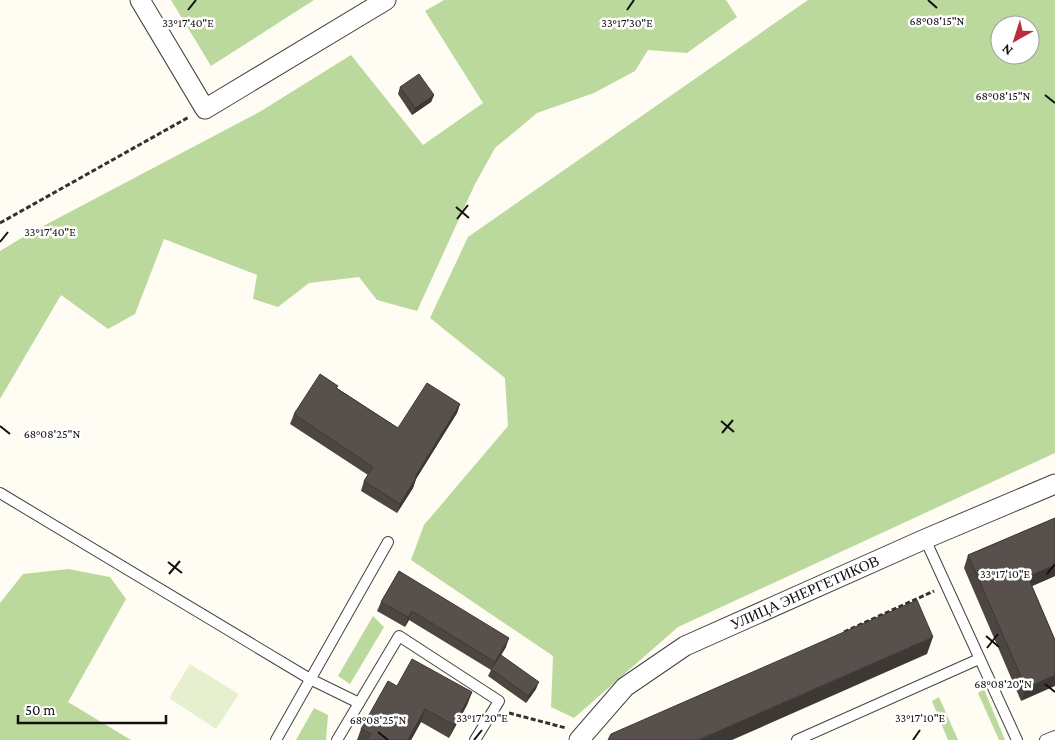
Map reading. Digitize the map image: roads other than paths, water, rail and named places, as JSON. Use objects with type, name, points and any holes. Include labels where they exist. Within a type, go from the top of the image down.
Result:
[{"type":"street","points":[[140,0],[204,109],[386,0]]},
{"type":"street","name":"УЛИЦА ЭНЕРГЕТИКОВ","points":[[582,737],[625,688],[685,646],[925,539],[1055,484]]},
{"type":"lane","points":[[0,494],[310,679],[359,704]]},
{"type":"lane","points":[[925,539],[1017,740]]},
{"type":"lane","points":[[276,740],[388,542]]},
{"type":"lane","points":[[337,740],[399,636],[499,701],[475,740]]},
{"type":"lane","points":[[797,740],[979,659]]},
{"type":"lane","points":[[1045,740],[1055,736]]}]
